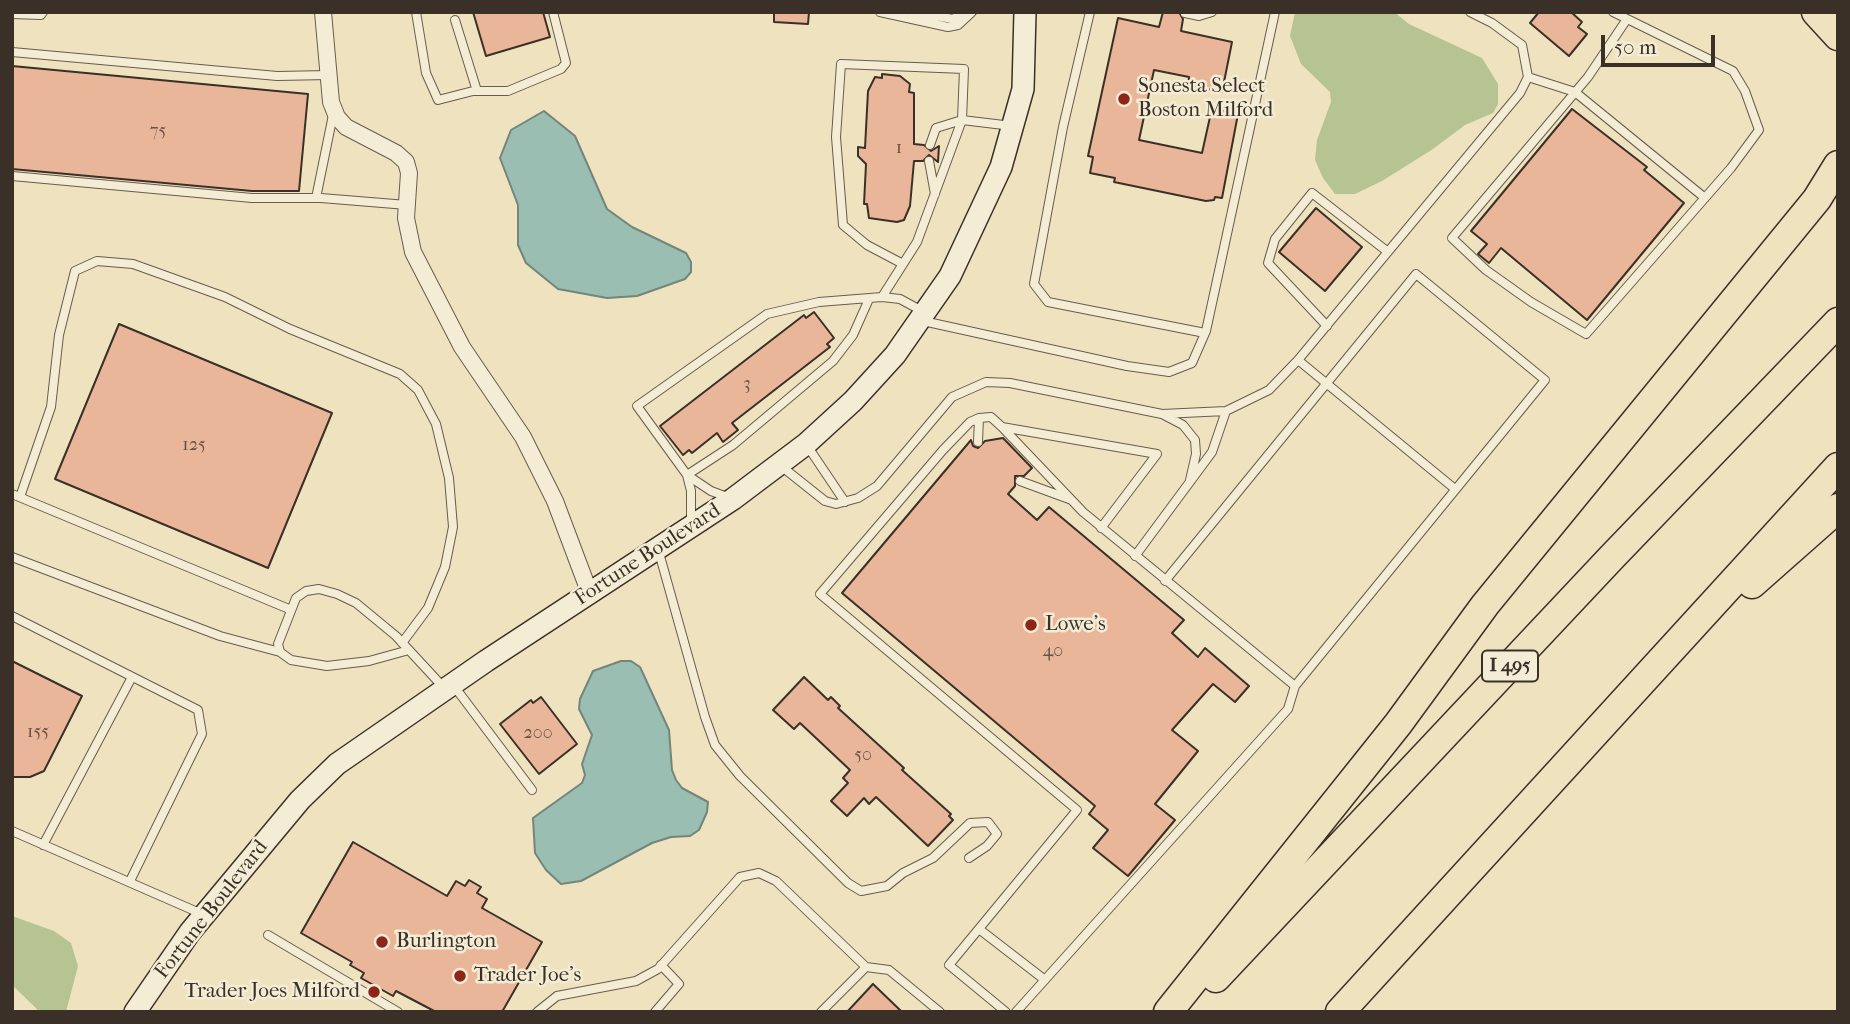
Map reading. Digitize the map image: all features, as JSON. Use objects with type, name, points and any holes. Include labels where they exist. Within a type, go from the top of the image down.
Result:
[{"type":"highway","points":[[1816,12],[1838,36]]},
{"type":"highway","points":[[1168,1012],[1398,724],[1485,605],[1817,199],[1838,165]]},
{"type":"highway","name":"I 495","points":[[1185,1012],[1611,558],[1838,322]]},
{"type":"highway","points":[[1340,1012],[1838,467]]},
{"type":"highway","points":[[1636,685],[1838,508]]},
{"type":"main road","name":"Fortune Boulevard","points":[[135,1012],[204,915],[300,800],[337,764],[449,686],[733,499],[806,444],[853,401],[895,355],[923,317],[978,222],[1015,127],[1023,89],[1025,12]]},
{"type":"street","points":[[323,12],[334,110],[346,127],[396,153],[406,162],[409,173],[408,235],[413,252],[462,347],[529,448],[555,501],[590,594]]},
{"type":"lane","points":[[12,14],[41,15],[43,12]]},
{"type":"lane","points":[[416,12],[426,73],[438,100],[477,91],[508,91],[561,69],[566,63],[553,12]]},
{"type":"lane","points":[[880,12],[948,27],[958,25],[972,12]]},
{"type":"lane","points":[[913,12],[953,19],[964,12]]},
{"type":"lane","points":[[1090,12],[1063,127],[1034,284],[1048,302],[1205,333]]},
{"type":"lane","points":[[1185,13],[1199,16],[1212,12]]},
{"type":"lane","points":[[733,499],[711,491],[687,475],[637,407],[767,314],[819,302],[882,297],[900,299],[923,317],[1127,366],[1169,372],[1192,363],[1205,333],[1275,12]]},
{"type":"lane","points":[[779,464],[825,500],[836,504],[858,498],[877,486],[952,397],[986,382],[1010,383],[1162,414],[1226,411],[1269,390],[1298,360],[1520,93],[1528,77],[1522,45],[1492,23],[1470,12]]},
{"type":"lane","points":[[1613,12],[1733,71],[1745,91],[1759,130],[1705,198],[1586,334],[1531,302],[1486,270],[1452,237],[1575,92],[1627,19]]},
{"type":"lane","points":[[455,20],[477,91]]},
{"type":"lane","points":[[12,51],[277,76],[329,75]]},
{"type":"lane","points":[[882,297],[903,264],[917,242],[962,120],[964,69],[841,64],[836,137],[843,225],[867,245],[903,264]]},
{"type":"lane","points":[[1528,77],[1575,92],[1705,198]]},
{"type":"lane","points":[[316,198],[334,110]]},
{"type":"lane","points":[[930,145],[936,128],[962,120],[1015,127]]},
{"type":"lane","points":[[929,162],[935,194]]},
{"type":"lane","points":[[12,176],[252,198],[316,198],[407,205]]},
{"type":"lane","points":[[1326,326],[1268,263],[1275,239],[1312,192],[1388,252]]},
{"type":"lane","points":[[289,609],[16,496],[51,407],[59,335],[75,271],[97,261],[133,264],[225,296],[290,329],[400,374],[418,390],[436,424],[449,478],[453,527],[445,567],[428,608],[402,643]]},
{"type":"lane","points":[[1016,1012],[1288,709],[1295,686],[1545,380],[1416,274],[1165,581]]},
{"type":"lane","points":[[687,475],[733,445],[833,361],[853,335],[870,299]]},
{"type":"lane","points":[[1298,360],[1455,489]]},
{"type":"lane","points":[[1135,556],[1212,452],[1226,411]]},
{"type":"lane","points":[[1162,414],[1183,425],[1195,440],[1196,454],[1189,483]]},
{"type":"lane","points":[[1006,1012],[949,965],[1077,810],[820,594],[943,450],[970,422],[990,417],[1101,528],[1219,621],[1295,686]]},
{"type":"lane","points":[[978,442],[979,418]]},
{"type":"lane","points":[[1002,427],[1157,454],[1101,528]]},
{"type":"lane","points":[[806,444],[845,502]]},
{"type":"lane","points":[[687,475],[691,491],[691,527]]},
{"type":"lane","points":[[1020,481],[1073,500]]},
{"type":"lane","points":[[658,549],[715,745],[740,776],[848,883],[860,891],[887,886],[903,873],[933,858],[970,823],[988,822],[997,834],[987,846],[969,858]]},
{"type":"lane","points":[[12,557],[220,636],[280,652],[291,660],[327,666],[369,662],[409,650]]},
{"type":"lane","points":[[280,652],[278,643],[289,609],[296,598],[306,591],[319,589],[356,603],[449,686],[532,790]]},
{"type":"lane","points":[[12,616],[198,710],[202,734],[130,881]]},
{"type":"lane","points":[[43,845],[132,677]]},
{"type":"lane","points":[[12,831],[204,915]]},
{"type":"lane","points":[[537,1012],[557,996],[636,981],[661,965],[740,877],[759,873],[776,881],[866,967],[889,970],[940,1012]]},
{"type":"lane","points":[[979,929],[1045,980]]},
{"type":"lane","points":[[268,935],[398,1012]]},
{"type":"lane","points":[[655,1012],[679,984],[661,965]]},
{"type":"lane","points":[[821,1012],[866,967]]},
{"type":"green space","points":[[1295,12],[1394,12],[1409,24],[1482,58],[1498,84],[1498,104],[1493,113],[1465,125],[1382,181],[1355,194],[1335,194],[1323,178],[1315,160],[1317,140],[1331,102],[1330,92],[1301,64],[1290,36]]},
{"type":"green space","points":[[12,916],[54,931],[71,943],[78,966],[66,1012],[40,1012],[12,985]]},
{"type":"water","points":[[544,111],[575,136],[607,209],[632,227],[686,253],[691,262],[691,272],[685,279],[637,296],[607,298],[558,289],[526,263],[518,245],[518,205],[500,158],[511,130]]},
{"type":"water","points":[[621,661],[631,661],[640,667],[669,730],[672,770],[676,780],[682,788],[708,802],[707,812],[699,830],[690,836],[671,837],[652,843],[581,881],[561,884],[546,870],[535,853],[533,818],[582,783],[585,775],[582,764],[592,735],[579,709],[580,699],[593,671]]},
{"type":"building","points":[[473,12],[543,12],[550,37],[486,56]]},
{"type":"building","points":[[774,12],[809,12],[808,24],[774,22]]},
{"type":"building","name":"Sonesta Select Boston Milford","points":[[1163,12],[1179,12],[1183,19],[1181,31],[1232,42],[1222,92],[1188,85],[1189,77],[1154,70],[1139,140],[1202,153],[1212,108],[1238,114],[1222,198],[1215,197],[1214,200],[1206,201],[1114,182],[1115,178],[1090,173],[1093,157],[1088,156],[1118,18],[1159,27]]},
{"type":"building","points":[[1539,12],[1571,12],[1582,22],[1578,27],[1587,34],[1569,56],[1530,23]]},
{"type":"building","points":[[12,66],[308,94],[299,191],[252,191],[12,169]]},
{"type":"building","points":[[882,74],[900,76],[910,84],[909,92],[914,93],[914,144],[924,145],[931,151],[939,146],[938,162],[929,155],[923,161],[914,161],[910,206],[904,220],[897,222],[869,218],[867,204],[864,204],[866,164],[858,156],[858,147],[865,148],[868,91],[875,77],[882,78]]},
{"type":"building","points":[[1572,109],[1647,167],[1644,170],[1684,203],[1587,320],[1501,248],[1489,263],[1478,254],[1487,244],[1471,231]]},
{"type":"building","points":[[1316,208],[1362,247],[1325,291],[1279,252]]},
{"type":"building","points":[[814,312],[834,338],[827,344],[830,347],[732,423],[738,430],[723,442],[717,433],[692,453],[689,450],[683,455],[660,426],[804,315],[806,318]]},
{"type":"building","points":[[119,324],[332,413],[268,568],[55,479]]},
{"type":"building","points":[[1003,438],[1032,468],[1024,476],[1015,476],[1015,486],[1008,494],[1037,520],[1049,507],[1184,620],[1172,633],[1198,657],[1205,648],[1249,686],[1235,702],[1213,684],[1172,730],[1198,751],[1155,804],[1175,820],[1128,876],[1093,848],[1108,830],[1089,814],[1095,806],[842,593],[971,440],[973,446],[978,448],[985,441]]},
{"type":"building","points":[[12,661],[82,696],[44,771],[30,777],[12,777]]},
{"type":"building","points":[[804,677],[828,700],[831,697],[840,706],[838,708],[951,814],[949,816],[953,820],[928,846],[876,797],[869,804],[864,798],[847,816],[831,801],[848,783],[843,778],[850,770],[800,723],[794,729],[773,710]]},
{"type":"building","points":[[541,697],[577,744],[539,774],[500,724],[531,700],[533,703]]},
{"type":"building","points":[[353,842],[447,896],[456,881],[465,886],[469,880],[481,887],[477,893],[487,899],[482,908],[542,942],[502,1012],[436,1012],[396,991],[393,996],[361,978],[364,973],[350,965],[352,962],[301,933]]},
{"type":"building","points":[[873,984],[902,1012],[847,1012]]},
{"type":"place","name":"Sonesta Select Boston Milford","points":[[1124,99]]},
{"type":"place","name":"Lowe's","points":[[1031,625]]},
{"type":"place","name":"Burlington","points":[[382,942]]},
{"type":"place","name":"Trader Joe's","points":[[460,976]]},
{"type":"place","name":"Trader Joes Milford","points":[[374,992]]}]
